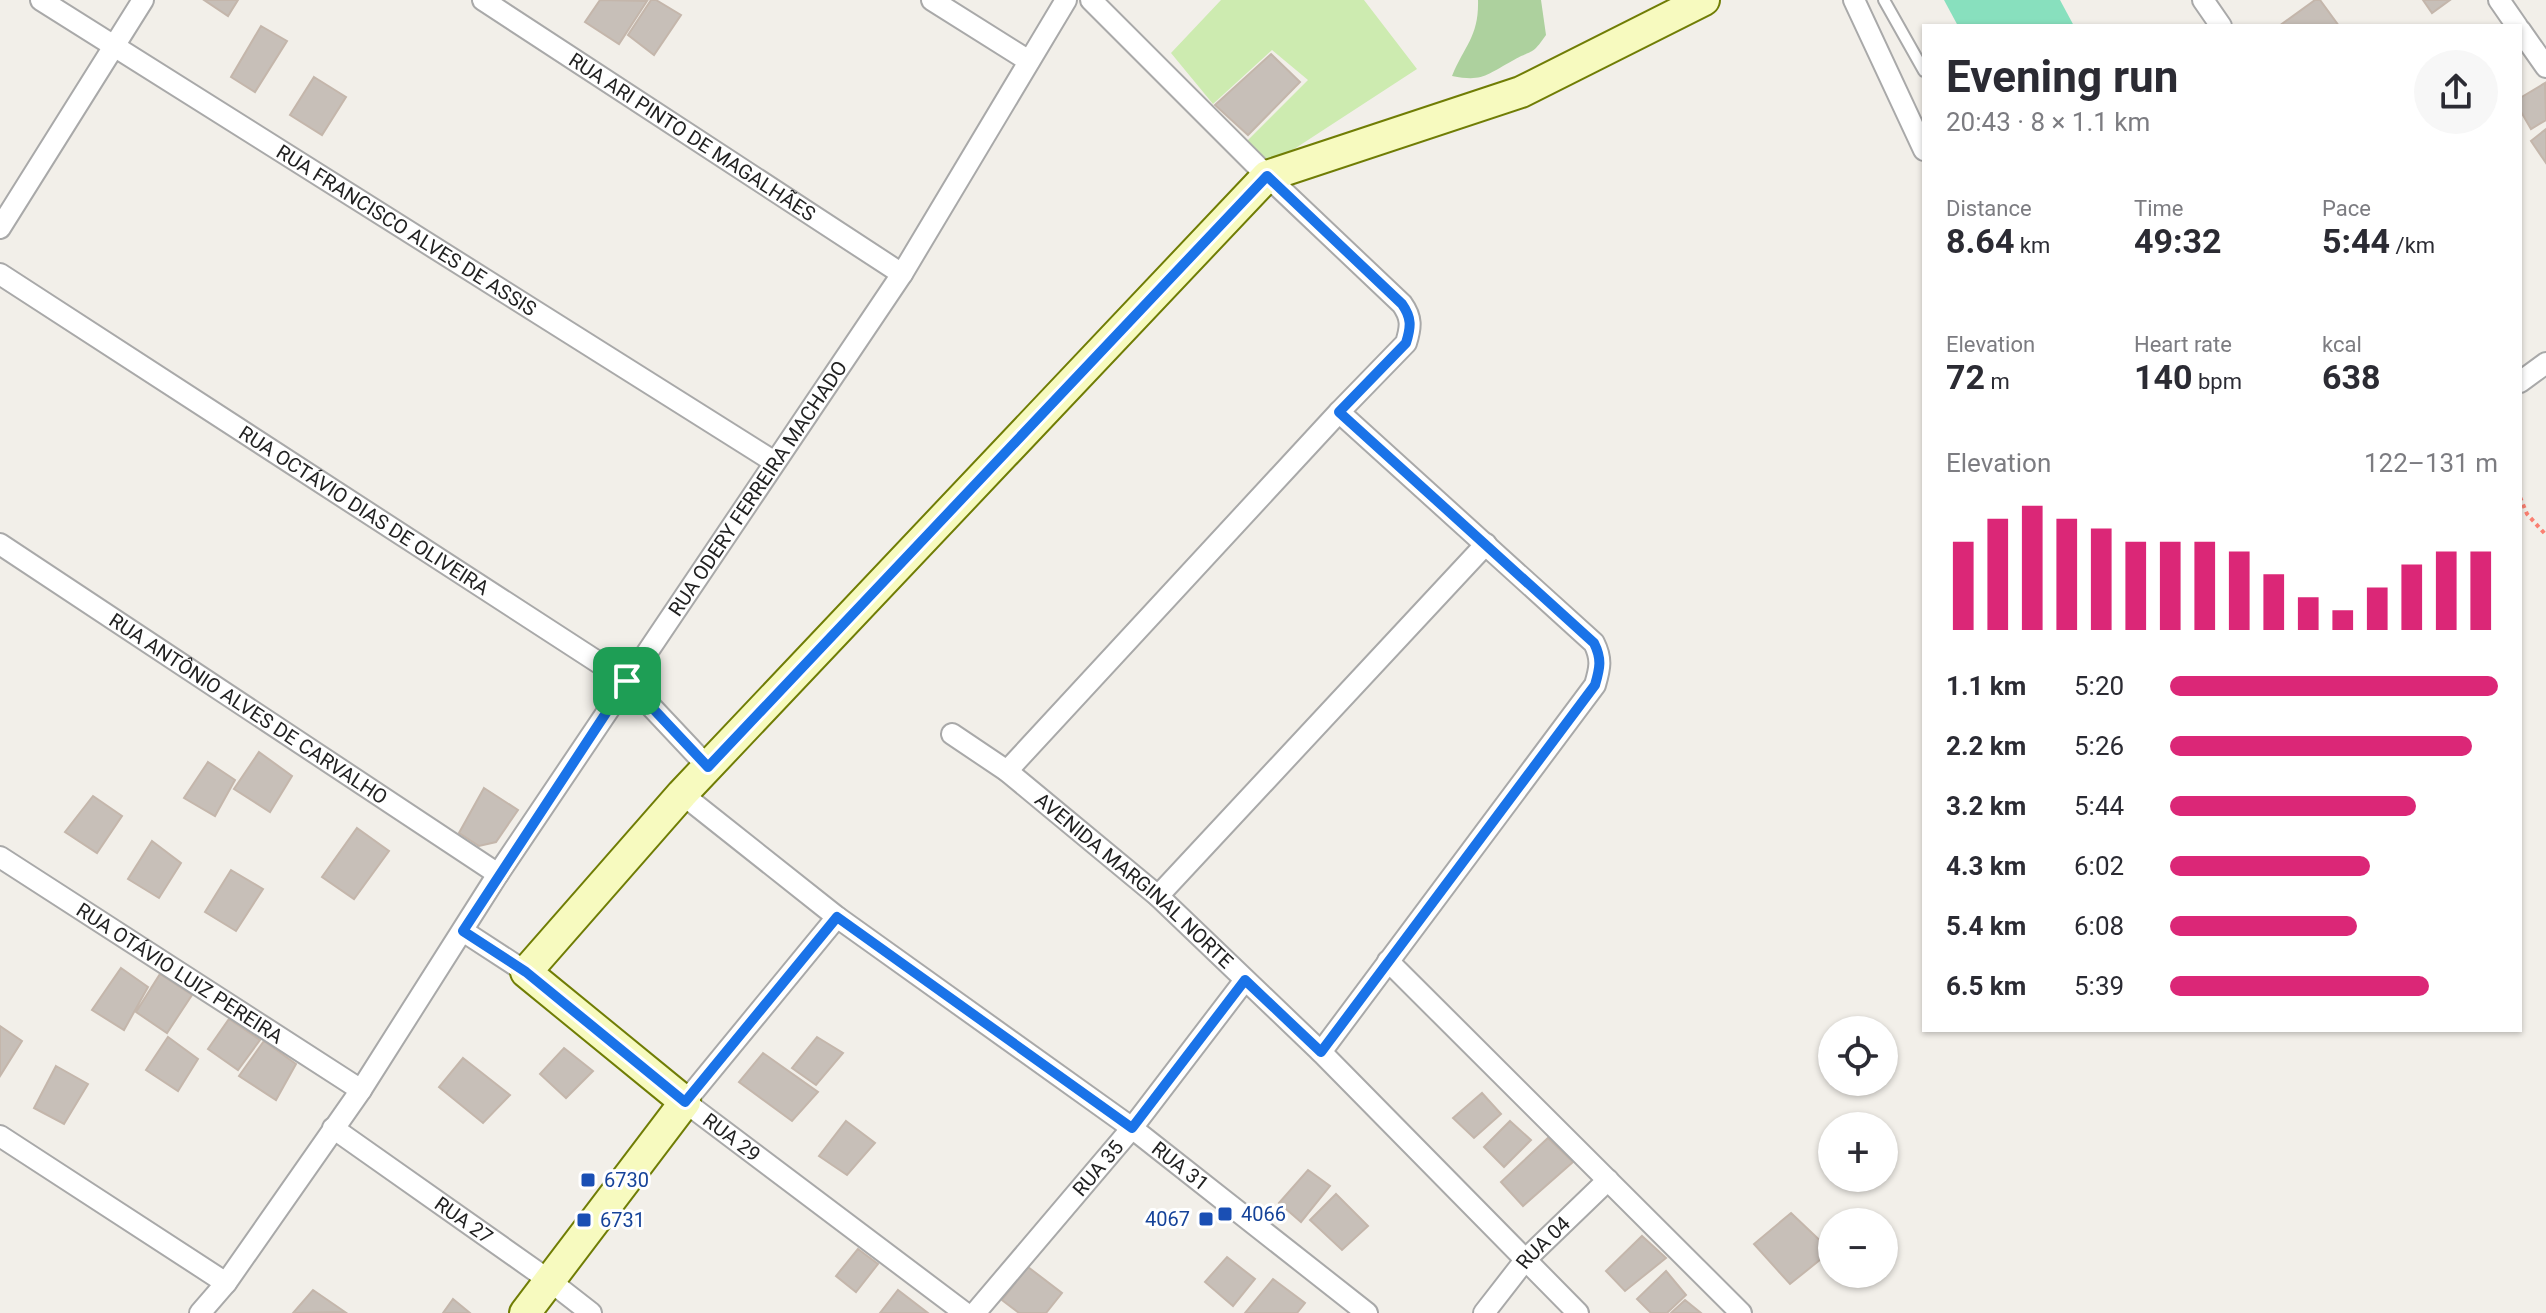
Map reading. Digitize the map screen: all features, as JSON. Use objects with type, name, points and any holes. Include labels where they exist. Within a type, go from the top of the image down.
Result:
[{"type":"street","name":"RUA FRANCISCO ALVES DE ASSIS","points":[[41,0],[773,461]]},
{"type":"street","points":[[0,228],[143,0]]},
{"type":"street","name":"RUA ARI PINTO DE MAGALHÃES","points":[[483,0],[902,274]]},
{"type":"street","points":[[932,0],[1029,61]]},
{"type":"street","name":"RUA ODERY FERREIRA MACHADO","points":[[200,1313],[226,1283],[361,1090],[498,874],[773,461],[902,274],[1066,0]]},
{"type":"street","points":[[1007,771],[1406,343],[1410,330],[1410,316],[1402,304],[1267,176],[1091,0]]},
{"type":"street","points":[[526,972],[682,794],[1267,176],[1521,92],[1704,0]]},
{"type":"street","points":[[1854,0],[1922,146]]},
{"type":"street","points":[[2203,0],[2220,24]]},
{"type":"street","points":[[2499,0],[2516,24]]},
{"type":"street","points":[[2522,32],[2546,67]]},
{"type":"street","name":"RUA OCTÁVIO DIAS DE OLIVEIRA","points":[[0,274],[627,681],[708,767]]},
{"type":"street","points":[[2522,381],[2546,363]]},
{"type":"street","points":[[1321,1052],[1595,685],[1600,668],[1600,655],[1594,643],[1339,412]]},
{"type":"street","name":"RUA ANTÔNIO ALVES DE CARVALHO","points":[[0,544],[498,874]]},
{"type":"street","points":[[1158,896],[1486,544]]},
{"type":"street","name":"AVENIDA MARGINAL NORTE","points":[[952,734],[1007,771],[1158,896],[1321,1052],[1578,1313]]},
{"type":"street","name":"RUA 31","points":[[682,794],[837,917],[1132,1128],[1367,1313]]},
{"type":"street","name":"RUA OTÁVIO LUIZ PEREIRA","points":[[0,857],[361,1090]]},
{"type":"street","points":[[525,1313],[685,1102],[837,917]]},
{"type":"street","name":"RUA 29","points":[[463,931],[526,972],[685,1102],[965,1313]]},
{"type":"street","points":[[1388,961],[1741,1313]]},
{"type":"street","name":"RUA 35","points":[[975,1313],[1132,1128],[1245,980]]},
{"type":"street","name":"RUA 27","points":[[333,1128],[591,1313]]},
{"type":"street","points":[[0,1136],[226,1283]]},
{"type":"street","name":"RUA 04","points":[[1484,1313],[1526,1259],[1608,1180]]},
{"type":"lane","points":[[1884,0],[1922,67]]},
{"type":"path","points":[[2522,502],[2527,514],[2546,535]]},
{"type":"green space","points":[[1221,0],[1364,0],[1417,69],[1268,166],[1245,143],[1308,80],[1272,50],[1213,104],[1171,53]]},
{"type":"green space","points":[[1478,0],[1541,0],[1546,35],[1534,50],[1490,73],[1478,78],[1452,76],[1474,32]]},
{"type":"green space","points":[[1944,0],[2060,0],[2073,24],[1957,24]]},
{"type":"building","points":[[204,0],[238,0],[228,16]]},
{"type":"building","points":[[600,0],[647,1],[619,44],[585,22]]},
{"type":"building","points":[[651,0],[681,15],[654,55],[628,35]]},
{"type":"building","points":[[2315,0],[2320,0],[2338,24],[2282,24]]},
{"type":"building","points":[[2423,0],[2450,0],[2432,13]]},
{"type":"building","points":[[261,26],[287,41],[255,92],[231,77]]},
{"type":"building","points":[[1271,54],[1300,82],[1248,135],[1215,105]]},
{"type":"building","points":[[314,77],[346,97],[322,135],[290,115]]},
{"type":"building","points":[[2545,83],[2546,120],[2531,129],[2522,113],[2522,97]]},
{"type":"building","points":[[2546,129],[2546,163],[2531,141]]},
{"type":"building","points":[[259,752],[292,776],[270,812],[234,789]]},
{"type":"building","points":[[208,762],[235,780],[215,816],[184,798]]},
{"type":"building","points":[[484,788],[518,810],[496,842],[479,846],[459,833]]},
{"type":"building","points":[[93,796],[122,816],[97,853],[65,832]]},
{"type":"building","points":[[357,828],[389,851],[354,899],[322,877]]},
{"type":"building","points":[[152,841],[181,863],[159,898],[128,879]]},
{"type":"building","points":[[231,870],[263,889],[236,931],[205,912]]},
{"type":"building","points":[[121,968],[148,987],[124,1030],[92,1010]]},
{"type":"building","points":[[160,974],[192,995],[167,1033],[136,1012]]},
{"type":"building","points":[[229,1019],[260,1040],[238,1070],[208,1049]]},
{"type":"building","points":[[0,1026],[22,1041],[0,1076]]},
{"type":"building","points":[[168,1037],[198,1059],[178,1091],[146,1070]]},
{"type":"building","points":[[817,1037],[843,1053],[816,1085],[792,1068]]},
{"type":"building","points":[[264,1041],[296,1064],[276,1100],[239,1076]]},
{"type":"building","points":[[564,1048],[593,1071],[566,1098],[540,1074]]},
{"type":"building","points":[[763,1053],[818,1092],[792,1121],[739,1082]]},
{"type":"building","points":[[463,1058],[510,1095],[483,1123],[439,1087]]},
{"type":"building","points":[[56,1066],[88,1084],[64,1124],[34,1108]]},
{"type":"building","points":[[1482,1093],[1501,1114],[1474,1138],[1453,1118]]},
{"type":"building","points":[[846,1121],[875,1143],[847,1175],[819,1156]]},
{"type":"building","points":[[1510,1121],[1531,1140],[1504,1167],[1484,1147]]},
{"type":"building","points":[[1548,1138],[1573,1162],[1523,1206],[1501,1182]]},
{"type":"building","points":[[1308,1170],[1330,1186],[1301,1222],[1279,1203]]},
{"type":"building","points":[[1336,1194],[1368,1226],[1342,1250],[1310,1220]]},
{"type":"building","points":[[1791,1213],[1818,1239],[1818,1261],[1790,1284],[1754,1244]]},
{"type":"building","points":[[1642,1236],[1666,1258],[1625,1291],[1606,1271]]},
{"type":"building","points":[[858,1249],[878,1264],[856,1292],[836,1276]]},
{"type":"building","points":[[1227,1257],[1255,1279],[1233,1306],[1205,1282]]},
{"type":"building","points":[[1028,1267],[1062,1293],[1046,1313],[1019,1313],[1002,1300]]},
{"type":"building","points":[[1666,1271],[1686,1295],[1667,1313],[1651,1313],[1637,1299]]},
{"type":"building","points":[[1273,1279],[1305,1303],[1297,1313],[1245,1313]]},
{"type":"building","points":[[313,1290],[345,1312],[293,1313]]},
{"type":"building","points":[[898,1290],[928,1313],[880,1313]]},
{"type":"building","points":[[453,1299],[470,1313],[443,1313]]},
{"type":"building","points":[[1685,1300],[1701,1313],[1671,1313]]},
{"type":"place","name":"6730","points":[[588,1180]]},
{"type":"place","name":"4066","points":[[1225,1214]]},
{"type":"place","name":"4067","points":[[1206,1219]]},
{"type":"place","name":"6731","points":[[584,1220]]},
{"type":"route","points":[[1267,176],[1402,304],[1410,316],[1406,343],[1339,412],[1594,643],[1600,655],[1595,685],[1321,1052],[1245,980],[1132,1128],[837,917],[685,1102],[526,972],[463,931],[627,681],[708,767],[1267,176]]}]
